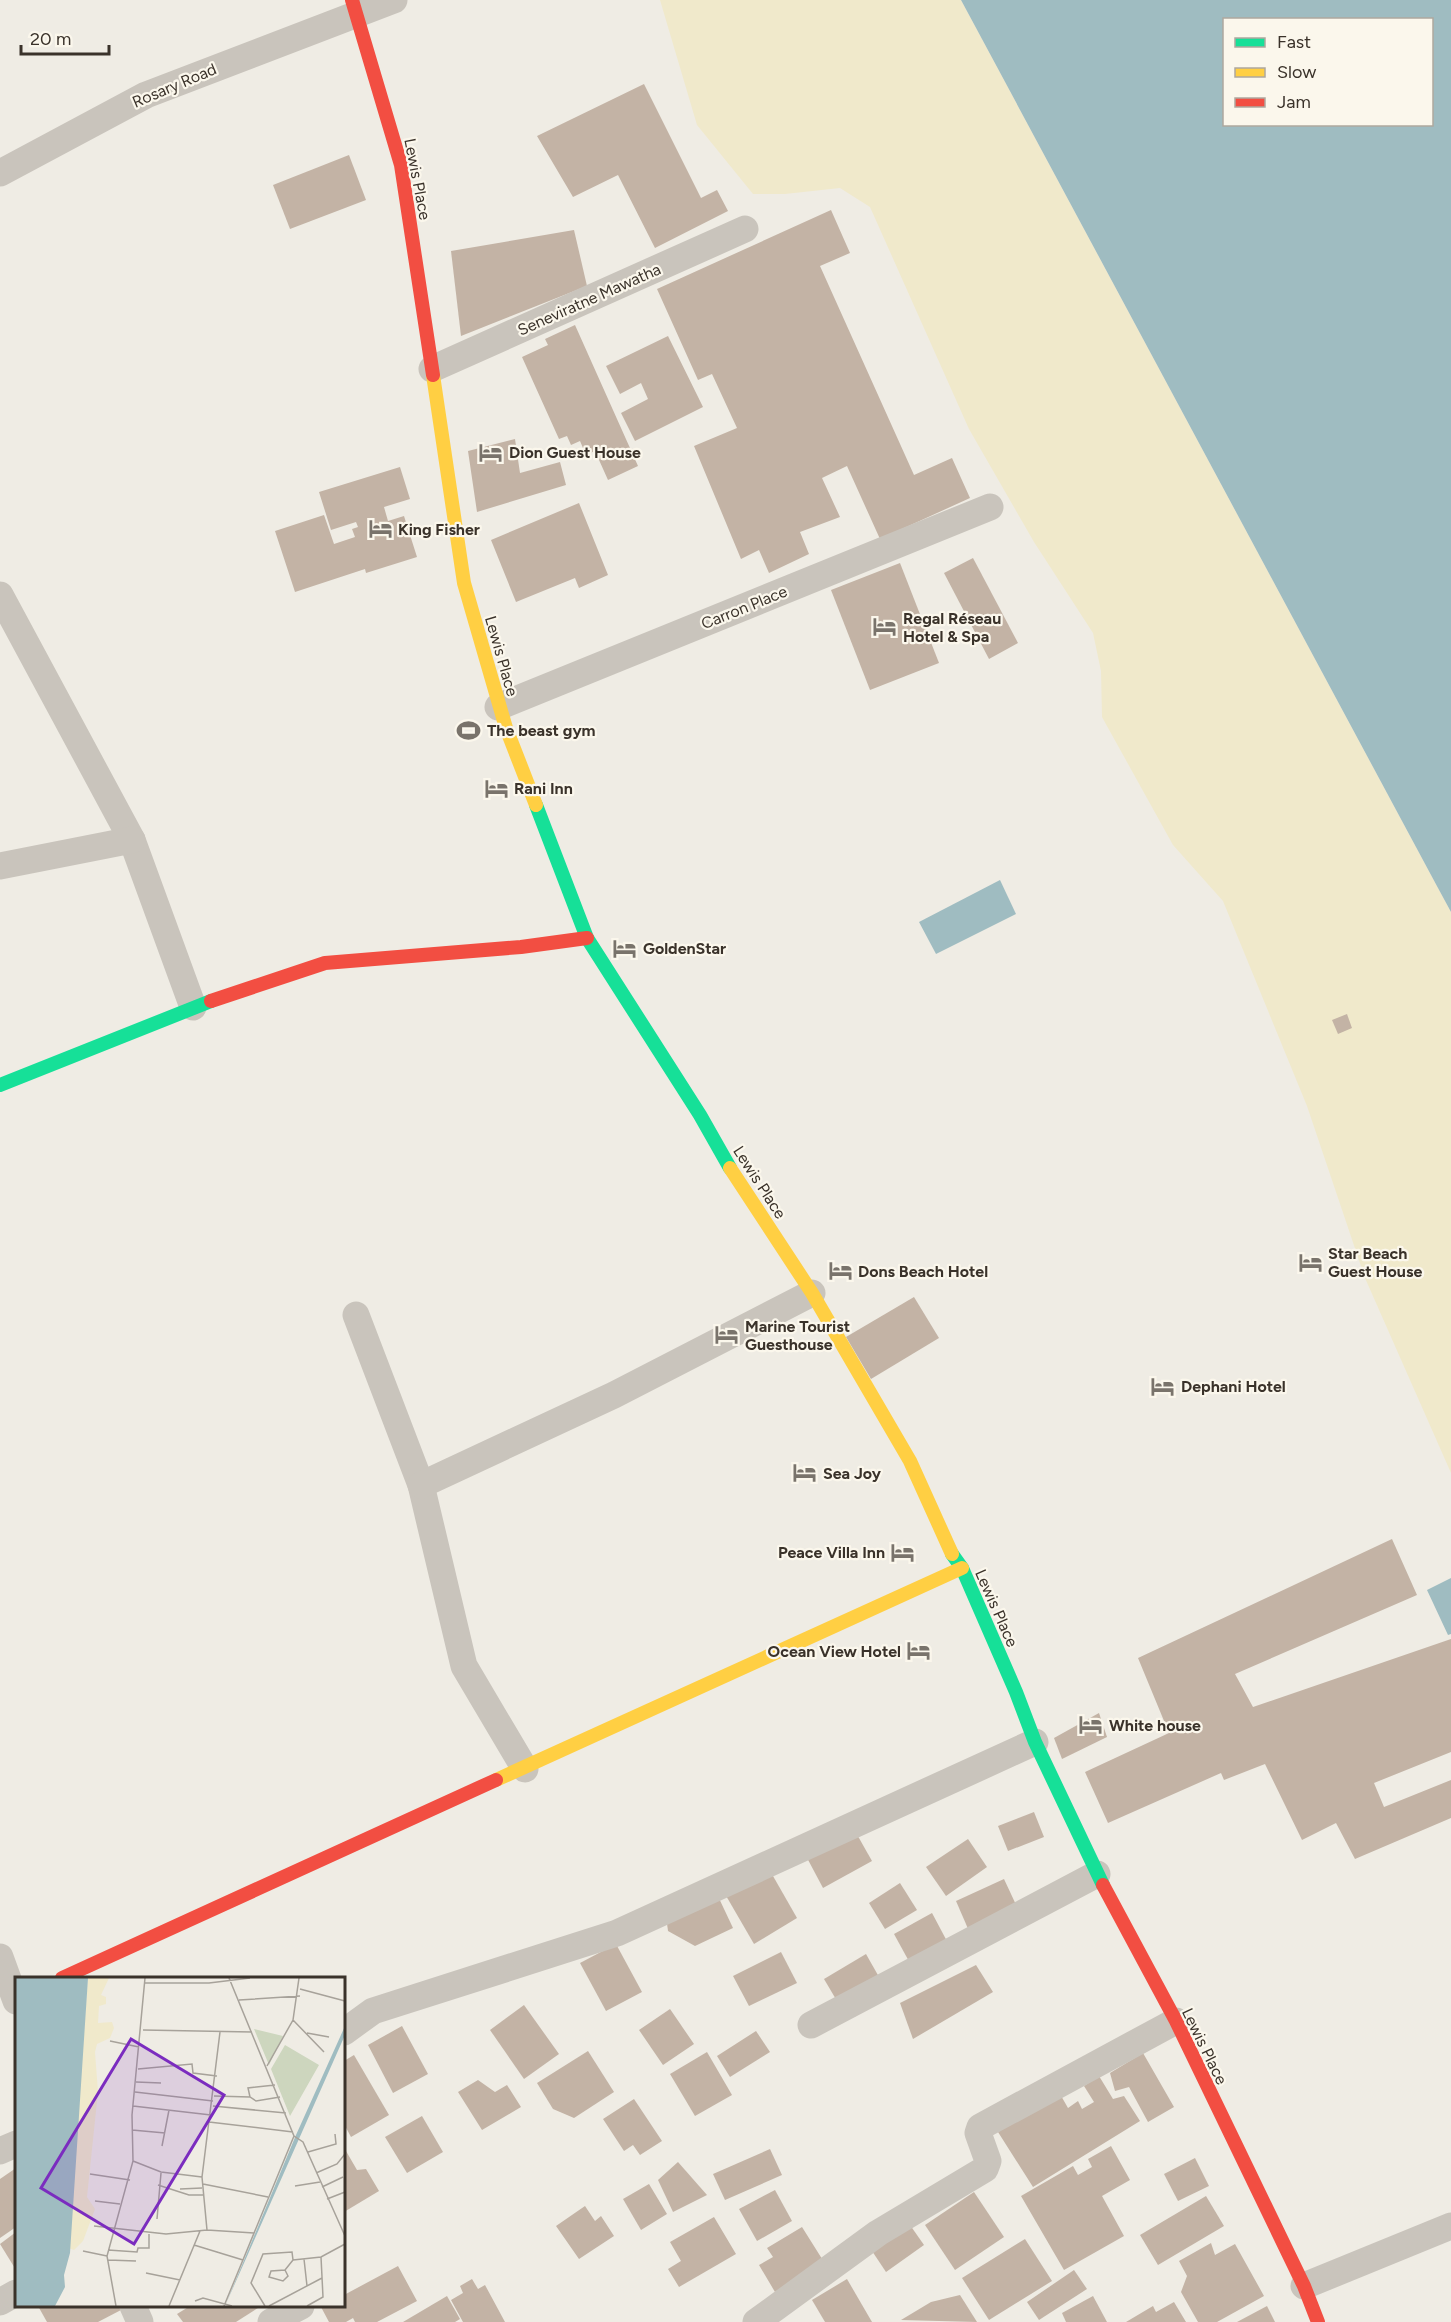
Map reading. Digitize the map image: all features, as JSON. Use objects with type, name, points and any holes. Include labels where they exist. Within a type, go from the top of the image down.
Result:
[{"type":"street","name":"Rosary Road","points":[[0,173],[146,95],[354,7],[394,0]]},
{"type":"street","name":"Lewis Place","points":[[354,7],[401,165],[464,583],[498,707],[587,938],[726,1161],[812,1293],[910,1461],[949,1548],[962,1568],[1016,1692],[1035,1742],[1097,1874],[1176,2021],[1304,2286],[1318,2322]]},
{"type":"street","name":"Seneviratne Mawatha","points":[[432,369],[745,229]]},
{"type":"street","name":"Carron Place","points":[[498,707],[990,507]]},
{"type":"street","points":[[0,596],[132,840],[194,1007]]},
{"type":"street","points":[[0,866],[132,840]]},
{"type":"street","points":[[0,1085],[194,1007],[325,963],[521,947],[587,938]]},
{"type":"street","points":[[421,1485],[614,1395],[812,1293]]},
{"type":"street","points":[[356,1315],[421,1485],[464,1666],[525,1769]]},
{"type":"street","points":[[64,1977],[962,1568]]},
{"type":"street","points":[[345,2031],[373,2011],[617,1933],[1035,1742]]},
{"type":"street","points":[[811,2025],[1097,1874]]},
{"type":"street","points":[[0,1957],[15,1997]]},
{"type":"street","points":[[756,2322],[878,2233],[985,2169],[988,2161],[978,2133],[981,2127],[1176,2021]]},
{"type":"street","points":[[0,2151],[15,2144]]},
{"type":"street","points":[[1304,2286],[1451,2226]]},
{"type":"street","points":[[0,2302],[15,2294]]},
{"type":"street","points":[[133,2307],[140,2322]]},
{"type":"street","points":[[271,2322],[299,2307]]},
{"type":"sand","points":[[660,0],[961,0],[1451,912],[1451,1473],[1365,1278],[1307,1106],[1223,901],[1173,845],[1102,717],[1101,671],[1093,633],[1034,542],[969,429],[870,207],[840,188],[785,194],[753,194],[697,125]]},
{"type":"water","points":[[961,0],[1451,0],[1451,912]]},
{"type":"water","points":[[1000,880],[1016,914],[936,954],[919,922]]},
{"type":"water","points":[[1451,1578],[1451,1634],[1448,1635],[1427,1590]]},
{"type":"building","points":[[644,84],[701,198],[717,190],[728,211],[655,248],[618,175],[573,197],[537,136]]},
{"type":"building","points":[[349,155],[366,200],[290,229],[273,185]]},
{"type":"building","points":[[831,210],[850,253],[820,266],[914,475],[952,458],[970,498],[880,539],[847,466],[822,478],[840,517],[800,532],[809,554],[769,573],[759,550],[741,559],[694,446],[737,428],[712,374],[698,380],[657,289]]},
{"type":"building","points":[[574,230],[587,286],[461,336],[451,251]]},
{"type":"building","points":[[575,325],[638,466],[608,480],[595,451],[586,455],[580,441],[571,445],[567,436],[559,439],[522,357],[548,345],[545,339]]},
{"type":"building","points":[[668,336],[703,407],[635,441],[621,413],[648,399],[641,383],[620,394],[606,366]]},
{"type":"building","points":[[515,439],[520,473],[560,462],[566,485],[477,512],[468,451]]},
{"type":"building","name":"King Fisher","points":[[400,467],[410,499],[384,507],[388,521],[404,516],[417,557],[366,573],[365,569],[295,592],[275,531],[324,515],[334,544],[355,537],[352,529],[358,527],[356,522],[331,530],[319,492]]},
{"type":"building","points":[[579,503],[608,575],[579,588],[575,578],[516,602],[491,540]]},
{"type":"building","points":[[973,558],[1018,643],[989,659],[944,573]]},
{"type":"building","name":"Regal Réseau Hotel & Spa","points":[[900,563],[939,663],[870,690],[831,590]]},
{"type":"building","points":[[1347,1014],[1352,1028],[1338,1034],[1332,1020]]},
{"type":"building","points":[[914,1297],[939,1338],[871,1379],[846,1337]]},
{"type":"building","points":[[1392,1539],[1417,1595],[1235,1674],[1253,1707],[1451,1639],[1451,1752],[1374,1783],[1384,1807],[1451,1780],[1451,1818],[1355,1859],[1336,1823],[1302,1840],[1265,1764],[1224,1780],[1221,1773],[1108,1823],[1085,1772],[1169,1733],[1138,1658]]},
{"type":"building","name":"White house","points":[[1099,1713],[1107,1737],[1062,1759],[1054,1738]]},
{"type":"building","points":[[1034,1812],[1044,1837],[1008,1851],[998,1826]]},
{"type":"building","points":[[855,1831],[872,1861],[823,1888],[806,1856]]},
{"type":"building","points":[[968,1839],[987,1867],[946,1896],[926,1867]]},
{"type":"building","points":[[769,1869],[797,1918],[754,1944],[725,1894]]},
{"type":"building","points":[[1004,1879],[1018,1909],[969,1931],[956,1901]]},
{"type":"building","points":[[900,1883],[917,1910],[885,1929],[869,1903]]},
{"type":"building","points":[[716,1892],[733,1928],[695,1946],[668,1931],[666,1916]]},
{"type":"building","points":[[932,1913],[949,1945],[911,1965],[894,1934]]},
{"type":"building","points":[[616,1944],[642,1992],[606,2011],[580,1963]]},
{"type":"building","points":[[781,1952],[797,1983],[749,2006],[733,1976]]},
{"type":"building","points":[[866,1954],[879,1977],[837,2001],[824,1979]]},
{"type":"building","points":[[976,1965],[993,1992],[913,2039],[900,2003]]},
{"type":"building","points":[[524,2005],[559,2054],[524,2079],[490,2030]]},
{"type":"building","points":[[670,2009],[694,2044],[663,2065],[639,2030]]},
{"type":"building","points":[[402,2026],[428,2074],[393,2093],[368,2045]]},
{"type":"building","points":[[756,2031],[770,2052],[730,2077],[717,2056]]},
{"type":"building","points":[[588,2051],[614,2092],[574,2118],[553,2109],[537,2083]]},
{"type":"building","points":[[707,2052],[732,2095],[695,2116],[670,2074]]},
{"type":"building","points":[[1143,2053],[1174,2107],[1148,2122],[1129,2087],[1115,2091],[1110,2073]]},
{"type":"building","points":[[354,2055],[389,2115],[351,2137],[345,2126],[345,2060]]},
{"type":"building","points":[[1099,2076],[1113,2099],[1124,2096],[1140,2121],[1033,2187],[998,2132],[1060,2094],[1068,2108],[1078,2101],[1082,2109],[1094,2102],[1084,2086]]},
{"type":"building","points":[[478,2080],[495,2092],[507,2085],[521,2107],[482,2130],[458,2092]]},
{"type":"building","points":[[634,2099],[662,2141],[640,2155],[633,2145],[624,2151],[603,2119]]},
{"type":"building","points":[[422,2116],[443,2152],[407,2173],[385,2137]]},
{"type":"building","points":[[1111,2146],[1130,2180],[1102,2196],[1124,2236],[1064,2270],[1021,2196],[1073,2166],[1078,2175],[1092,2167],[1088,2159]]},
{"type":"building","points":[[770,2149],[782,2175],[725,2200],[713,2174]]},
{"type":"building","points":[[345,2152],[357,2170],[366,2169],[379,2191],[345,2211]]},
{"type":"building","points":[[1195,2158],[1209,2186],[1178,2201],[1164,2174]]},
{"type":"building","points":[[678,2162],[707,2195],[673,2212],[658,2180]]},
{"type":"building","points":[[15,2169],[15,2228],[0,2238],[0,2179]]},
{"type":"building","points":[[649,2184],[667,2214],[641,2230],[623,2199]]},
{"type":"building","points":[[775,2190],[792,2221],[757,2241],[739,2209]]},
{"type":"building","points":[[974,2192],[1004,2237],[955,2270],[925,2225]]},
{"type":"building","points":[[1206,2196],[1224,2226],[1158,2265],[1140,2235]]},
{"type":"building","points":[[585,2206],[595,2221],[601,2216],[614,2236],[579,2259],[556,2226]]},
{"type":"building","points":[[714,2217],[736,2254],[679,2287],[668,2269],[681,2261],[670,2242]]},
{"type":"building","points":[[910,2225],[924,2245],[886,2272],[872,2251]]},
{"type":"building","points":[[802,2227],[824,2262],[775,2292],[759,2265],[773,2257],[767,2248]]},
{"type":"building","points":[[15,2233],[15,2268],[0,2244]]},
{"type":"building","points":[[1025,2239],[1052,2281],[989,2320],[962,2278]]},
{"type":"building","points":[[1211,2243],[1215,2255],[1235,2244],[1264,2296],[1217,2322],[1198,2322],[1181,2292],[1187,2276],[1179,2261]]},
{"type":"building","points":[[398,2266],[417,2301],[377,2322],[355,2322],[353,2318],[346,2322],[329,2322],[321,2307],[345,2307],[345,2294]]},
{"type":"building","points":[[1074,2270],[1087,2289],[1039,2320],[1027,2302]]},
{"type":"building","points":[[472,2279],[478,2289],[485,2285],[505,2322],[463,2322],[451,2300],[463,2293],[460,2286]]},
{"type":"building","points":[[847,2279],[872,2322],[825,2322],[812,2300]]},
{"type":"building","points":[[960,2295],[977,2322],[901,2320],[931,2302]]},
{"type":"building","points":[[447,2296],[460,2319],[455,2322],[403,2322]]},
{"type":"building","points":[[1093,2296],[1107,2322],[1066,2322],[1062,2313]]},
{"type":"building","points":[[1174,2302],[1186,2322],[1126,2322],[1153,2306],[1156,2312]]},
{"type":"building","points":[[1267,2306],[1275,2322],[1237,2322]]},
{"type":"building","points":[[39,2307],[119,2307],[121,2310],[98,2322],[47,2322]]},
{"type":"building","points":[[188,2307],[259,2307],[236,2322],[183,2322],[177,2314]]},
{"type":"traffic: fast","points":[[536,805],[587,938],[700,1115],[730,1168]]},
{"type":"traffic: fast","points":[[0,1085],[211,1001]]},
{"type":"traffic: fast","points":[[952,1554],[962,1568],[1016,1692],[1035,1742],[1103,1885]]},
{"type":"traffic: slow","points":[[433,375],[464,583],[506,728],[536,805]]},
{"type":"traffic: slow","points":[[730,1168],[812,1293],[910,1461],[952,1554]]},
{"type":"traffic: slow","points":[[496,1780],[962,1568]]},
{"type":"traffic: jam","points":[[352,0],[401,165],[433,375]]},
{"type":"traffic: jam","points":[[211,1001],[325,963],[521,947],[587,938]]},
{"type":"traffic: jam","points":[[64,1977],[496,1780]]},
{"type":"traffic: jam","points":[[1103,1885],[1176,2021],[1304,2286],[1318,2322]]},
{"type":"place","name":"Dion Guest House","points":[[491,452]]},
{"type":"place","name":"King Fisher","points":[[380,529]]},
{"type":"place","name":"Regal Réseau Hotel & Spa","points":[[885,627]]},
{"type":"place","name":"The beast gym","points":[[469,730]]},
{"type":"place","name":"Rani Inn","points":[[496,788]]},
{"type":"place","name":"GoldenStar","points":[[625,948]]},
{"type":"place","name":"Star Beach Guest House","points":[[1310,1262]]},
{"type":"place","name":"Dons Beach Hotel","points":[[840,1271]]},
{"type":"place","name":"Marine Tourist Guesthouse","points":[[727,1335]]},
{"type":"place","name":"Dephani Hotel","points":[[1163,1386]]},
{"type":"place","name":"Sea Joy","points":[[805,1473]]},
{"type":"place","name":"Peace Villa Inn","points":[[903,1552]]},
{"type":"place","name":"Ocean View Hotel","points":[[919,1651]]},
{"type":"place","name":"White house","points":[[1091,1725]]}]
